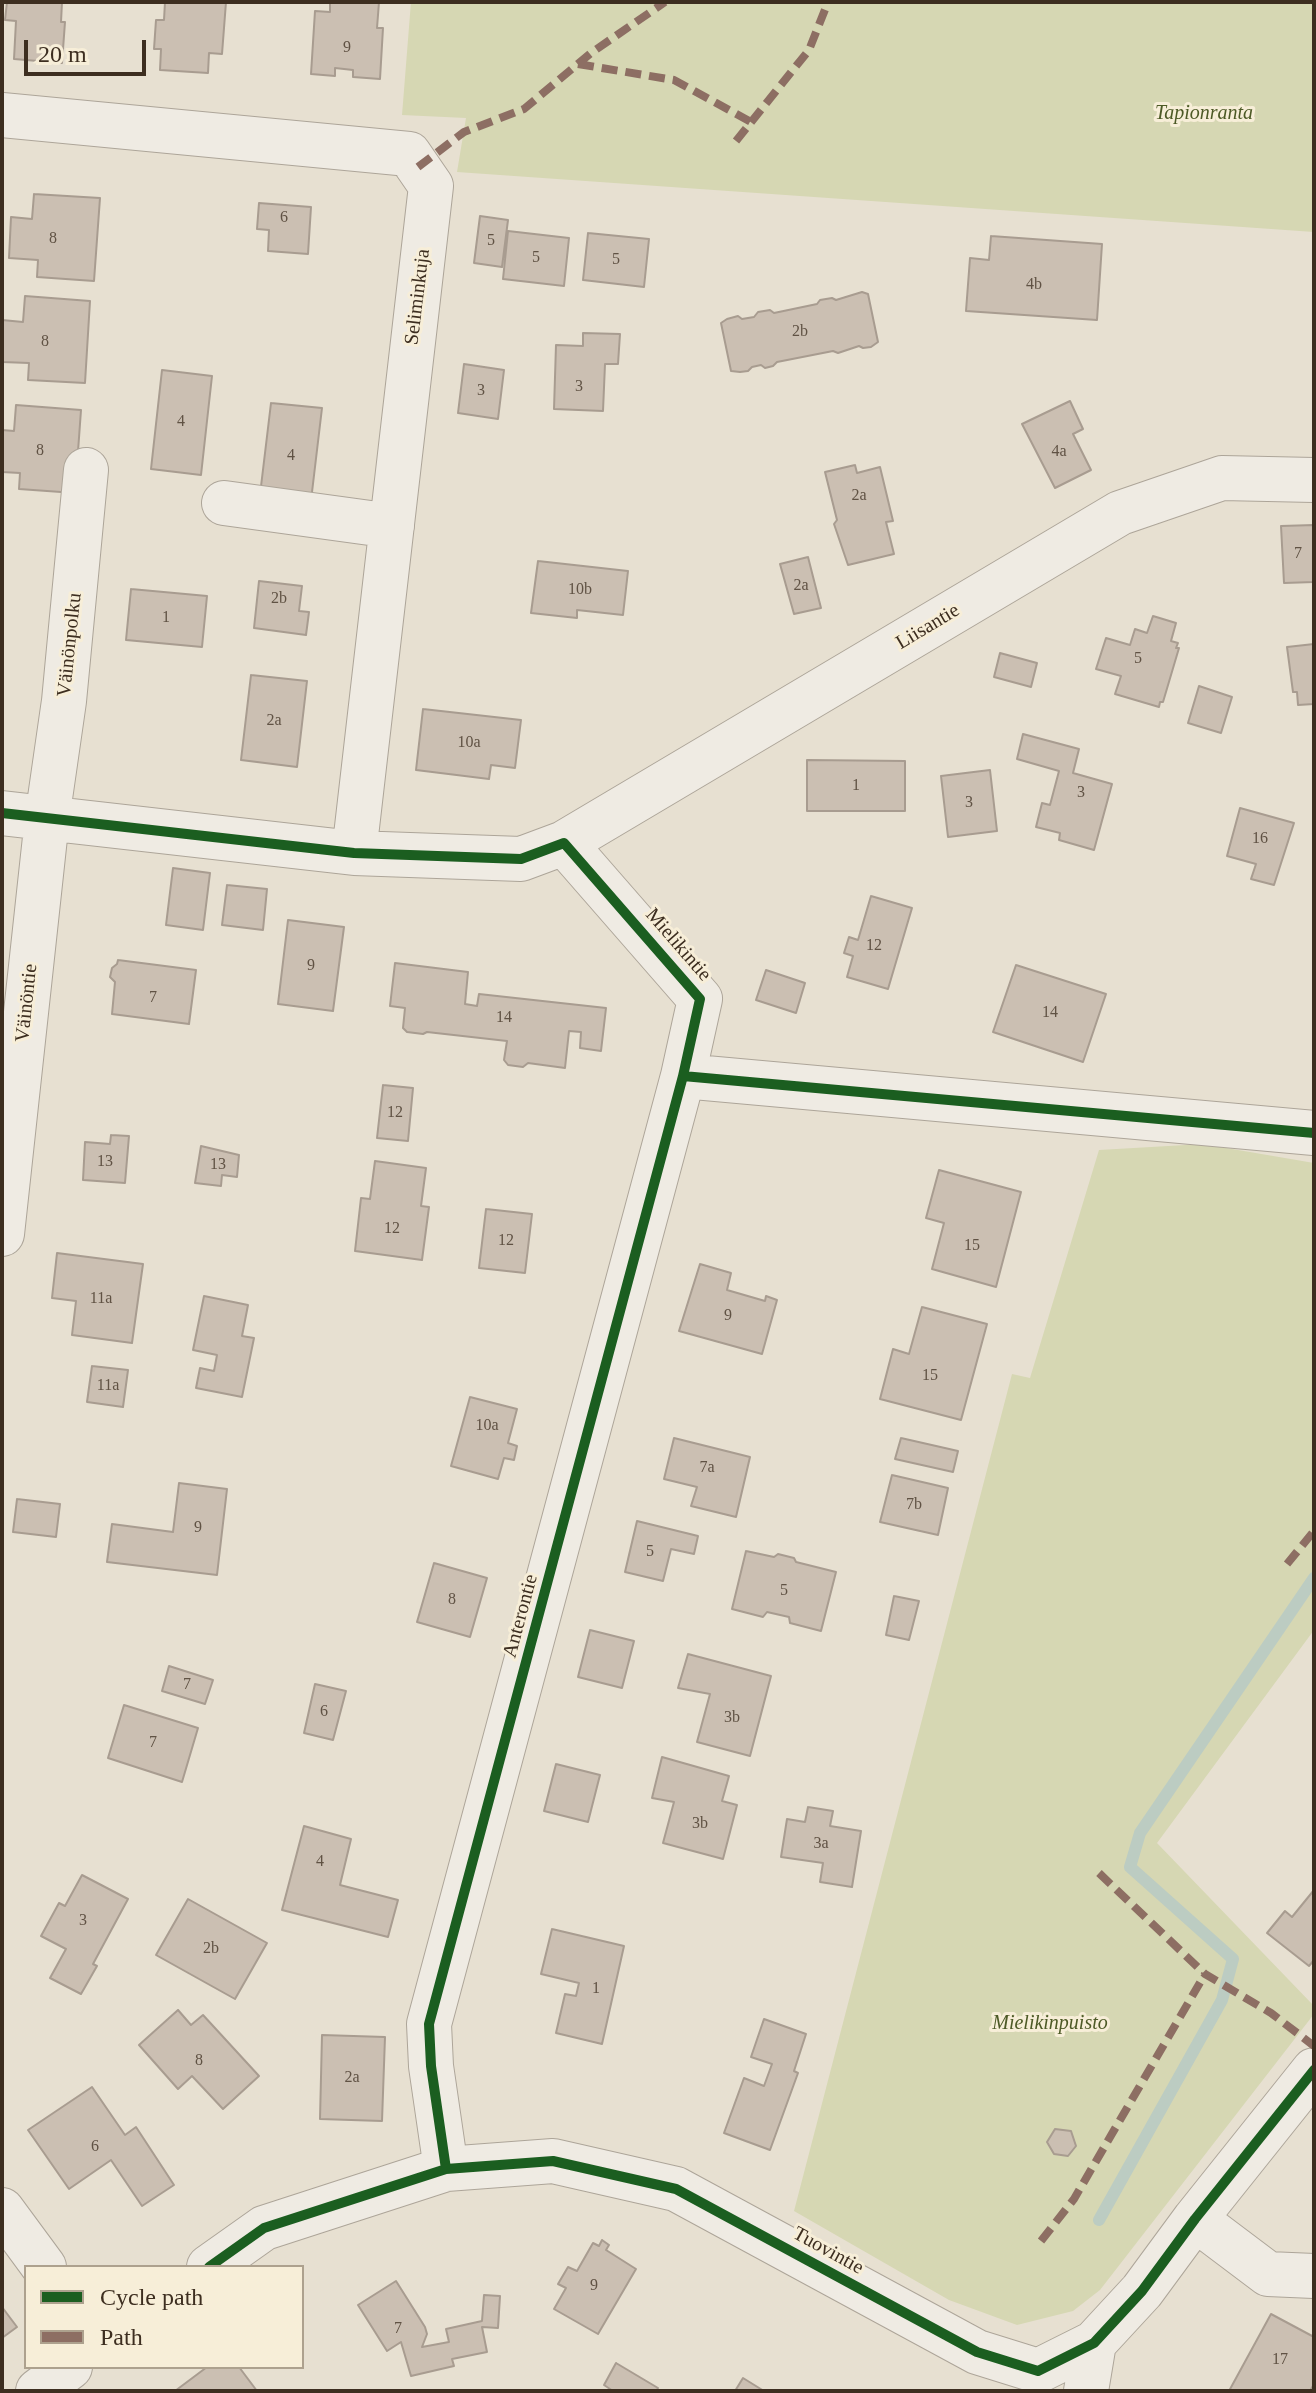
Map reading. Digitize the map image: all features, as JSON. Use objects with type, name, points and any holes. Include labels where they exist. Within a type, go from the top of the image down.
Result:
[{"type":"street","name":"Seliminkuja","points":[[2,115],[409,154],[431,186],[354,853]]},
{"type":"street","name":"Väinönpolku","points":[[47,819],[64,701],[86,470]]},
{"type":"street","name":"Liisantie","points":[[564,843],[1120,513],[1222,478],[1314,480]]},
{"type":"street","points":[[224,503],[392,526]]},
{"type":"street","points":[[2,813],[354,853],[521,859],[564,843]]},
{"type":"street","name":"Väinöntie","points":[[2,1234],[47,819]]},
{"type":"street","name":"Mielikintie","points":[[564,843],[700,999],[683,1076]]},
{"type":"street","points":[[683,1076],[1314,1133]]},
{"type":"street","name":"Anterontie","points":[[446,2169],[431,2066],[429,2024],[683,1076]]},
{"type":"street","name":"Tuovintie","points":[[212,2265],[264,2228],[446,2169],[553,2161],[676,2189],[977,2352],[1038,2371],[1094,2343],[1142,2291],[1314,2070]]},
{"type":"street","points":[[2,2210],[43,2265]]},
{"type":"street","points":[[1195,2219],[1268,2274],[1314,2276]]},
{"type":"street","points":[[1086,2391],[1094,2343]]},
{"type":"street","points":[[38,2391],[67,2369]]},
{"type":"green space","name":"Tapionranta","points":[[411,2],[1314,2],[1314,232],[457,172],[466,118],[402,115]]},
{"type":"green space","name":"Mielikinpuisto","points":[[1203,1144],[1314,1163],[1314,1630],[1157,1843],[1314,2006],[1314,2014],[1100,2290],[1073,2311],[1017,2325],[949,2300],[794,2211],[1012,1374],[1030,1378],[1099,1150]]},
{"type":"building","points":[[7,2],[62,2],[61,22],[65,22],[62,63],[14,59],[16,21],[5,20]]},
{"type":"building","points":[[165,2],[226,2],[222,54],[209,53],[208,73],[160,70],[161,49],[154,49],[156,20],[164,20]]},
{"type":"building","points":[[330,2],[379,2],[377,28],[383,28],[380,79],[353,77],[353,70],[335,68],[335,76],[311,74],[315,11],[330,12]]},
{"type":"building","points":[[34,194],[100,198],[94,281],[37,277],[38,260],[9,258],[11,217],[32,219]]},
{"type":"building","points":[[259,203],[311,207],[308,254],[268,251],[269,230],[257,229]]},
{"type":"building","points":[[480,216],[508,220],[502,267],[474,263]]},
{"type":"building","points":[[508,231],[569,238],[564,286],[503,279]]},
{"type":"building","points":[[588,233],[649,239],[644,287],[583,280]]},
{"type":"building","points":[[991,236],[1102,244],[1097,320],[966,311],[970,258],[989,260]]},
{"type":"building","points":[[862,292],[868,294],[878,342],[871,347],[859,346],[838,353],[833,351],[777,362],[765,368],[761,365],[748,371],[731,371],[721,323],[727,319],[754,317],[758,312],[770,310],[774,313]]},
{"type":"building","points":[[25,296],[90,301],[85,383],[28,380],[29,363],[2,362],[2,320],[23,322]]},
{"type":"building","points":[[583,333],[620,334],[618,364],[605,364],[603,411],[554,409],[556,345],[583,346]]},
{"type":"building","points":[[464,364],[504,370],[498,419],[458,413]]},
{"type":"building","points":[[162,370],[212,376],[201,475],[151,469]]},
{"type":"building","points":[[1070,401],[1083,429],[1073,434],[1091,470],[1055,488],[1022,424]]},
{"type":"building","points":[[271,403],[322,408],[310,509],[259,503]]},
{"type":"building","points":[[16,405],[81,410],[75,493],[19,489],[20,473],[2,472],[2,430],[14,431]]},
{"type":"building","points":[[855,465],[857,473],[880,467],[893,521],[886,522],[894,554],[848,565],[834,524],[837,520],[825,472]]},
{"type":"building","points":[[1314,525],[1314,582],[1284,583],[1281,526]]},
{"type":"building","points":[[808,557],[821,608],[794,614],[780,564]]},
{"type":"building","points":[[538,561],[628,571],[623,615],[577,610],[577,618],[531,613]]},
{"type":"building","points":[[259,581],[302,586],[299,611],[309,612],[306,635],[254,628]]},
{"type":"building","points":[[131,589],[207,596],[202,647],[126,640]]},
{"type":"building","points":[[1153,616],[1176,623],[1171,641],[1178,643],[1176,648],[1179,648],[1159,707],[1115,694],[1121,676],[1096,669],[1106,638],[1130,645],[1135,629],[1147,633]]},
{"type":"building","points":[[1314,644],[1314,704],[1298,705],[1297,692],[1293,692],[1287,647]]},
{"type":"building","points":[[1000,653],[1037,663],[1031,687],[994,677]]},
{"type":"building","points":[[251,675],[307,681],[297,767],[241,760]]},
{"type":"building","points":[[1199,686],[1232,697],[1221,733],[1188,723]]},
{"type":"building","points":[[423,709],[521,720],[515,768],[491,765],[489,779],[416,770]]},
{"type":"building","points":[[1023,734],[1079,749],[1073,773],[1112,784],[1094,850],[1059,840],[1060,833],[1036,827],[1042,803],[1050,805],[1059,771],[1017,759]]},
{"type":"building","points":[[807,760],[905,761],[905,811],[807,811]]},
{"type":"building","points":[[990,770],[997,831],[948,837],[941,776]]},
{"type":"building","points":[[1240,808],[1294,823],[1274,885],[1251,879],[1256,864],[1227,856]]},
{"type":"building","points":[[173,868],[210,873],[203,930],[166,925]]},
{"type":"building","points":[[227,885],[267,889],[263,930],[222,925]]},
{"type":"building","points":[[871,896],[912,908],[888,989],[847,977],[853,956],[844,953],[849,937],[858,940]]},
{"type":"building","points":[[288,920],[344,927],[333,1011],[278,1004]]},
{"type":"building","points":[[118,960],[196,970],[189,1024],[112,1014],[115,982],[110,977]]},
{"type":"building","points":[[395,963],[468,972],[465,1004],[477,1006],[479,994],[606,1008],[601,1051],[580,1048],[581,1032],[569,1031],[565,1068],[528,1063],[523,1067],[508,1065],[504,1060],[507,1041],[407,1032],[403,1028],[405,1008],[390,1006]]},
{"type":"building","points":[[1016,965],[1106,994],[1083,1062],[993,1032]]},
{"type":"building","points":[[766,970],[805,983],[796,1013],[756,1000]]},
{"type":"building","points":[[383,1085],[413,1088],[408,1141],[377,1138]]},
{"type":"building","points":[[111,1135],[129,1136],[125,1183],[83,1180],[85,1142],[110,1144]]},
{"type":"building","points":[[201,1146],[239,1155],[237,1177],[222,1175],[221,1186],[195,1183]]},
{"type":"building","points":[[375,1161],[426,1168],[421,1206],[429,1207],[422,1260],[355,1251],[361,1198],[370,1199]]},
{"type":"building","points":[[939,1170],[1021,1192],[996,1287],[932,1269],[944,1223],[926,1218]]},
{"type":"building","points":[[486,1209],[532,1214],[525,1273],[479,1268]]},
{"type":"building","points":[[57,1253],[143,1264],[132,1343],[72,1335],[76,1301],[52,1298]]},
{"type":"building","points":[[700,1264],[731,1273],[727,1290],[765,1301],[766,1296],[777,1300],[762,1354],[679,1331]]},
{"type":"building","points":[[204,1296],[248,1305],[242,1336],[254,1338],[242,1397],[196,1388],[200,1368],[214,1371],[217,1355],[193,1350]]},
{"type":"building","points":[[922,1307],[987,1324],[961,1420],[880,1399],[893,1349],[909,1354]]},
{"type":"building","points":[[92,1366],[128,1370],[123,1407],[87,1402]]},
{"type":"building","points":[[470,1397],[517,1409],[508,1443],[517,1446],[514,1460],[504,1458],[498,1479],[451,1466]]},
{"type":"building","points":[[674,1438],[750,1457],[736,1517],[691,1506],[697,1487],[664,1479]]},
{"type":"building","points":[[901,1438],[958,1451],[953,1472],[895,1459]]},
{"type":"building","points":[[892,1475],[948,1488],[938,1535],[880,1522]]},
{"type":"building","points":[[179,1483],[227,1489],[217,1575],[107,1562],[112,1524],[173,1532]]},
{"type":"building","points":[[17,1499],[60,1504],[56,1537],[13,1532]]},
{"type":"building","points":[[637,1521],[698,1536],[694,1554],[671,1549],[663,1581],[625,1572]]},
{"type":"building","points":[[746,1551],[774,1557],[778,1554],[836,1572],[821,1631],[790,1623],[789,1617],[767,1612],[763,1617],[732,1609]]},
{"type":"building","points":[[434,1563],[487,1578],[470,1637],[417,1622]]},
{"type":"building","points":[[894,1596],[919,1601],[909,1640],[886,1635]]},
{"type":"building","points":[[590,1630],[634,1641],[622,1688],[578,1677]]},
{"type":"building","points":[[688,1654],[771,1676],[750,1756],[697,1742],[710,1694],[678,1688]]},
{"type":"building","points":[[169,1666],[213,1680],[205,1704],[162,1691]]},
{"type":"building","points":[[315,1684],[346,1691],[333,1740],[304,1733]]},
{"type":"building","points":[[124,1705],[198,1728],[182,1782],[108,1758]]},
{"type":"building","points":[[662,1757],[729,1776],[722,1801],[737,1805],[723,1859],[663,1843],[674,1802],[652,1798]]},
{"type":"building","points":[[556,1764],[600,1775],[588,1822],[544,1811]]},
{"type":"building","points":[[808,1807],[833,1811],[830,1826],[861,1831],[852,1887],[820,1882],[823,1863],[781,1857],[787,1819],[805,1822]]},
{"type":"building","points":[[304,1826],[351,1839],[340,1885],[398,1900],[388,1937],[282,1910]]},
{"type":"building","points":[[82,1875],[128,1899],[93,1964],[97,1966],[81,1994],[50,1978],[66,1949],[41,1936],[59,1903],[65,1906]]},
{"type":"building","points":[[1314,1890],[1314,1960],[1309,1966],[1267,1933],[1285,1911],[1292,1917]]},
{"type":"building","points":[[188,1899],[267,1943],[235,1999],[156,1955]]},
{"type":"building","points":[[552,1929],[624,1946],[602,2044],[556,2033],[565,1994],[576,1996],[579,1983],[541,1974]]},
{"type":"building","points":[[178,2010],[191,2025],[203,2015],[259,2076],[223,2109],[192,2076],[178,2089],[139,2045]]},
{"type":"building","points":[[764,2019],[806,2034],[794,2071],[798,2073],[770,2150],[724,2133],[744,2078],[764,2086],[772,2064],[751,2057]]},
{"type":"building","points":[[322,2035],[385,2037],[382,2121],[320,2119]]},
{"type":"building","points":[[92,2087],[125,2135],[136,2127],[174,2185],[142,2206],[111,2160],[69,2189],[28,2130]]},
{"type":"building","points":[[1055,2129],[1071,2131],[1076,2146],[1068,2156],[1054,2154],[1047,2142]]},
{"type":"building","points":[[602,2240],[609,2245],[606,2250],[636,2269],[598,2334],[554,2309],[566,2288],[558,2284],[568,2267],[577,2271],[593,2243],[599,2246]]},
{"type":"building","points":[[396,2281],[425,2327],[427,2334],[422,2347],[449,2342],[446,2329],[482,2321],[484,2295],[500,2296],[498,2328],[482,2327],[487,2352],[452,2359],[454,2366],[411,2376],[401,2342],[387,2351],[358,2305]]},
{"type":"building","points":[[2,2307],[17,2327],[2,2338]]},
{"type":"building","points":[[1271,2314],[1314,2337],[1314,2384],[1310,2391],[1229,2391]]},
{"type":"building","points":[[616,2363],[658,2388],[656,2391],[613,2391],[604,2385]]},
{"type":"building","points":[[204,2369],[240,2369],[257,2391],[175,2391]]},
{"type":"building","points":[[743,2378],[764,2391],[735,2391]]},
{"type":"waterway","points":[[1099,2220],[1222,2000],[1233,1959],[1130,1867],[1140,1833],[1314,1578]]},
{"type":"marked path","points":[[418,167],[464,132],[524,109],[591,53],[665,2]]},
{"type":"marked path","points":[[736,141],[809,50],[828,2]]},
{"type":"marked path","points":[[578,64],[674,80],[751,122]]},
{"type":"marked path","points":[[1287,1564],[1314,1531]]},
{"type":"marked path","points":[[1099,1873],[1205,1974],[1271,2013],[1314,2046]]},
{"type":"marked path","points":[[1041,2241],[1074,2199],[1205,1974]]},
{"type":"cycle path","points":[[2,813],[354,853],[521,859],[564,843],[700,999],[683,1076],[1314,1133]]},
{"type":"cycle path","points":[[446,2169],[431,2066],[429,2024],[683,1076]]},
{"type":"cycle path","points":[[212,2265],[264,2228],[446,2169],[553,2161],[676,2189],[977,2352],[1038,2371],[1094,2343],[1142,2291],[1314,2070]]}]
